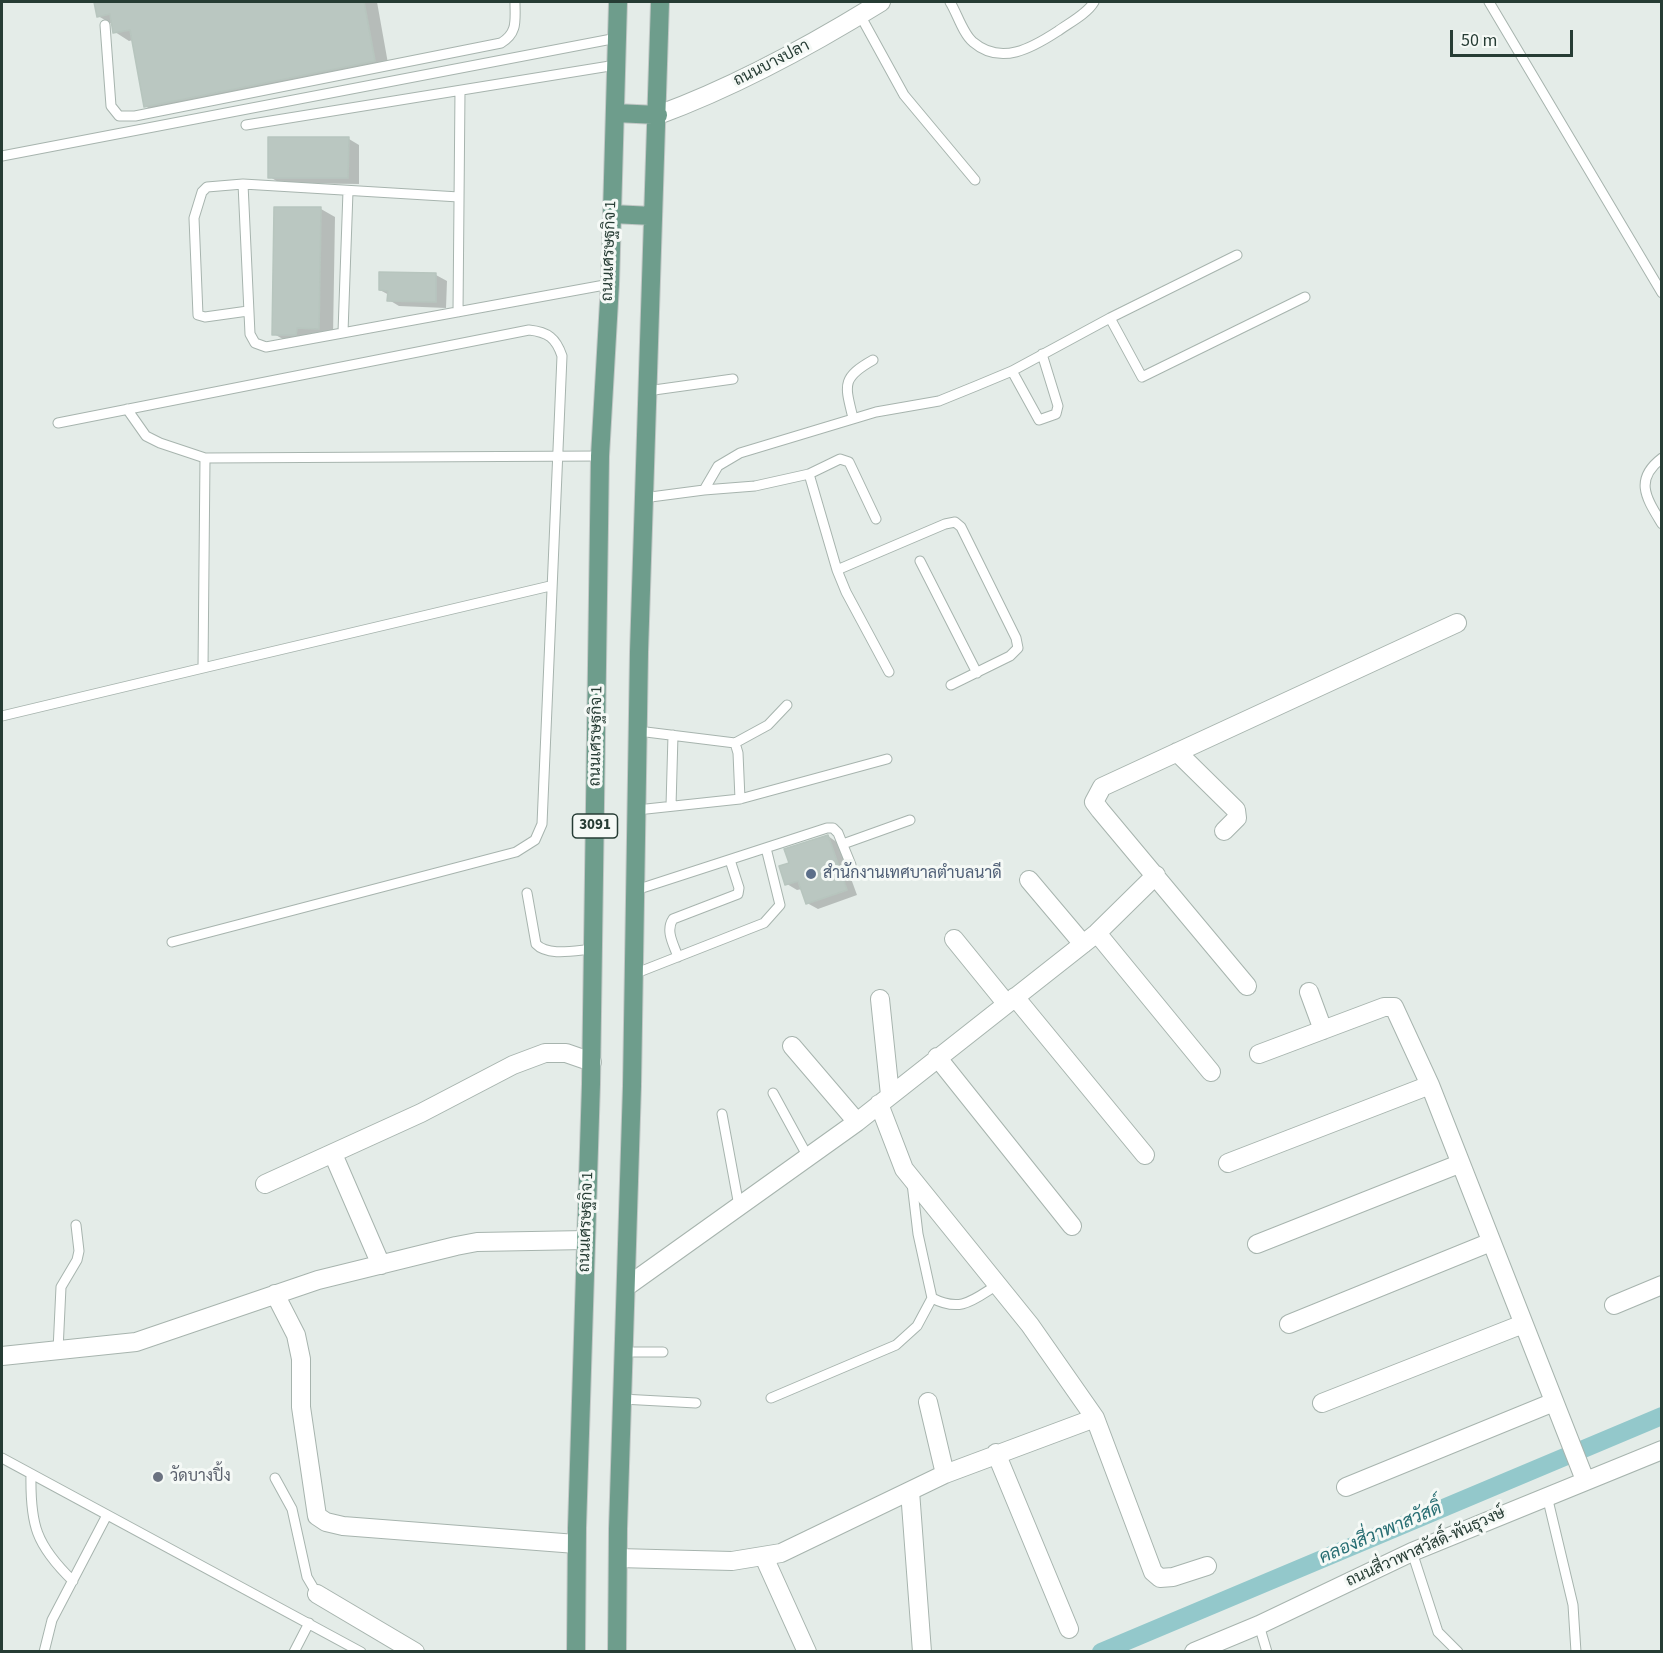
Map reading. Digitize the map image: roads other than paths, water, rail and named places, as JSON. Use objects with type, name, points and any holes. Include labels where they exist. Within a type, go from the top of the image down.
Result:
[{"type":"main road","name":"ถนนเศรษฐกิจ 1","points":[[576,1652],[576,1544],[592,1062],[600,456],[610,284],[618,2]]},
{"type":"main road","name":"3091","points":[[616,1652],[644,498],[660,2]]},
{"type":"main road","points":[[615,113],[658,115]]},
{"type":"main road","points":[[612,214],[652,216]]},
{"type":"street","name":"ถนนบางปลา","points":[[658,115],[711,95],[798,51],[881,2]]},
{"type":"street","points":[[1247,986],[1094,802],[1102,787],[1457,623]]},
{"type":"street","points":[[1177,752],[1236,810],[1238,818],[1224,831]]},
{"type":"street","points":[[626,1287],[857,1122],[1090,939],[1156,875]]},
{"type":"street","points":[[1029,880],[1090,939],[1211,1072]]},
{"type":"street","points":[[954,939],[1145,1155]]},
{"type":"street","points":[[1310,992],[1323,1030]]},
{"type":"street","points":[[880,999],[884,1100],[901,1161],[912,1179],[1063,1368],[1095,1418],[1153,1572],[1160,1578],[1173,1577],[1207,1566]]},
{"type":"street","points":[[1259,1054],[1384,1007],[1394,1007],[1430,1085],[1582,1474]]},
{"type":"street","points":[[792,1046],[857,1122]]},
{"type":"street","points":[[265,1184],[421,1113],[513,1065],[546,1053],[566,1053],[592,1062]]},
{"type":"street","points":[[937,1057],[1072,1226]]},
{"type":"street","points":[[1228,1163],[1430,1085]]},
{"type":"street","points":[[333,1154],[381,1265]]},
{"type":"street","points":[[1257,1244],[1460,1164]]},
{"type":"street","points":[[2,1356],[136,1342],[318,1280],[477,1242],[586,1240]]},
{"type":"street","points":[[1289,1324],[1491,1242]]},
{"type":"street","points":[[1614,1305],[1662,1285]]},
{"type":"street","points":[[275,1294],[296,1335],[301,1359],[301,1407],[317,1516],[326,1522],[343,1526],[576,1544]]},
{"type":"street","points":[[1322,1403],[1523,1324]]},
{"type":"street","points":[[928,1402],[945,1474]]},
{"type":"street","points":[[1346,1487],[1554,1402]]},
{"type":"street","points":[[618,1558],[732,1561],[764,1557],[807,1542],[945,1474],[996,1453],[1095,1418]]},
{"type":"street","name":"ถนนสี่วาพาสวัสดิ์-พันธุวงษ์","points":[[1194,1652],[1259,1625],[1412,1551],[1546,1496],[1582,1474],[1662,1450]]},
{"type":"street","points":[[996,1453],[1069,1629]]},
{"type":"street","points":[[910,1491],[922,1652]]},
{"type":"street","points":[[764,1557],[807,1652]]},
{"type":"street","points":[[317,1594],[416,1652]]},
{"type":"lane","points":[[105,25],[111,106],[118,116],[135,116],[501,44],[512,37],[515,30],[515,2]]},
{"type":"lane","points":[[950,2],[972,42],[995,54],[1009,56],[1045,39],[1081,15],[1094,2]]},
{"type":"lane","points":[[1489,2],[1662,292]]},
{"type":"lane","points":[[860,15],[904,95],[975,180]]},
{"type":"lane","points":[[2,156],[617,38]]},
{"type":"lane","points":[[246,126],[616,65]]},
{"type":"lane","points":[[458,312],[460,91]]},
{"type":"lane","points":[[248,310],[205,317],[198,315],[196,308],[194,218],[202,192],[216,184],[459,197]]},
{"type":"lane","points":[[243,184],[250,334],[255,343],[266,346],[610,284]]},
{"type":"lane","points":[[343,332],[348,191]]},
{"type":"lane","points":[[704,490],[718,466],[740,453],[853,418],[939,401],[1012,371],[1110,318],[1237,255]]},
{"type":"lane","points":[[1110,318],[1142,377],[1305,297]]},
{"type":"lane","points":[[58,423],[529,330],[545,332],[558,344],[562,356],[550,586],[542,824],[535,840],[516,852],[172,942]]},
{"type":"lane","points":[[1012,371],[1040,420],[1056,414],[1058,406],[1042,354]]},
{"type":"lane","points":[[853,418],[847,392],[848,380],[854,371],[873,360]]},
{"type":"lane","points":[[647,391],[733,379]]},
{"type":"lane","points":[[127,410],[146,436],[160,444],[205,458],[600,456]]},
{"type":"lane","points":[[203,668],[205,458]]},
{"type":"lane","points":[[1662,458],[1651,466],[1645,483],[1646,498],[1662,524]]},
{"type":"lane","points":[[644,498],[755,486],[809,474],[840,459],[849,462],[876,519]]},
{"type":"lane","points":[[809,474],[837,570],[846,592],[889,672]]},
{"type":"lane","points":[[837,570],[945,524],[955,522],[961,527],[1016,638],[1018,648],[1010,656],[951,685]]},
{"type":"lane","points":[[920,561],[977,673]]},
{"type":"lane","points":[[2,716],[550,586]]},
{"type":"lane","points":[[638,730],[735,743],[768,725],[787,705]]},
{"type":"lane","points":[[671,806],[673,735]]},
{"type":"lane","points":[[735,743],[738,753],[740,799]]},
{"type":"lane","points":[[637,810],[740,799],[887,759]]},
{"type":"lane","points":[[843,844],[910,820]]},
{"type":"lane","points":[[636,890],[833,828],[838,833],[851,865]]},
{"type":"lane","points":[[634,974],[764,923],[774,915],[780,905],[766,848]]},
{"type":"lane","points":[[678,957],[669,923],[738,894],[739,888],[730,860]]},
{"type":"lane","points":[[527,893],[536,944],[540,949],[549,951],[594,949]]},
{"type":"lane","points":[[773,1093],[808,1157]]},
{"type":"lane","points":[[722,1114],[739,1208]]},
{"type":"lane","points":[[771,1398],[896,1345],[917,1326],[932,1298],[920,1245],[912,1179]]},
{"type":"lane","points":[[58,1350],[61,1287],[77,1260],[79,1251],[76,1225]]},
{"type":"lane","points":[[932,1298],[945,1305],[956,1306],[968,1303],[997,1285]]},
{"type":"lane","points":[[624,1352],[663,1352]]},
{"type":"lane","points":[[622,1399],[696,1403]]},
{"type":"lane","points":[[2,1458],[360,1652]]},
{"type":"lane","points":[[31,1474],[30,1508],[36,1534],[42,1548],[73,1581]]},
{"type":"lane","points":[[275,1478],[292,1509],[306,1577],[317,1594]]},
{"type":"lane","points":[[1546,1496],[1573,1605],[1576,1652]]},
{"type":"lane","points":[[44,1652],[52,1620],[107,1515]]},
{"type":"lane","points":[[1412,1551],[1438,1632],[1458,1652]]},
{"type":"lane","points":[[294,1652],[309,1623]]},
{"type":"lane","points":[[1259,1625],[1267,1652]]},
{"type":"waterway","name":"คลองสี่วาพาสวัสดิ์","points":[[1101,1652],[1662,1416]]},
{"type":"place","name":"สำนักงานเทศบาลตำบลนาดี","points":[[811,874]]},
{"type":"place","name":"วัดบางปิ้ง","points":[[158,1477]]}]
